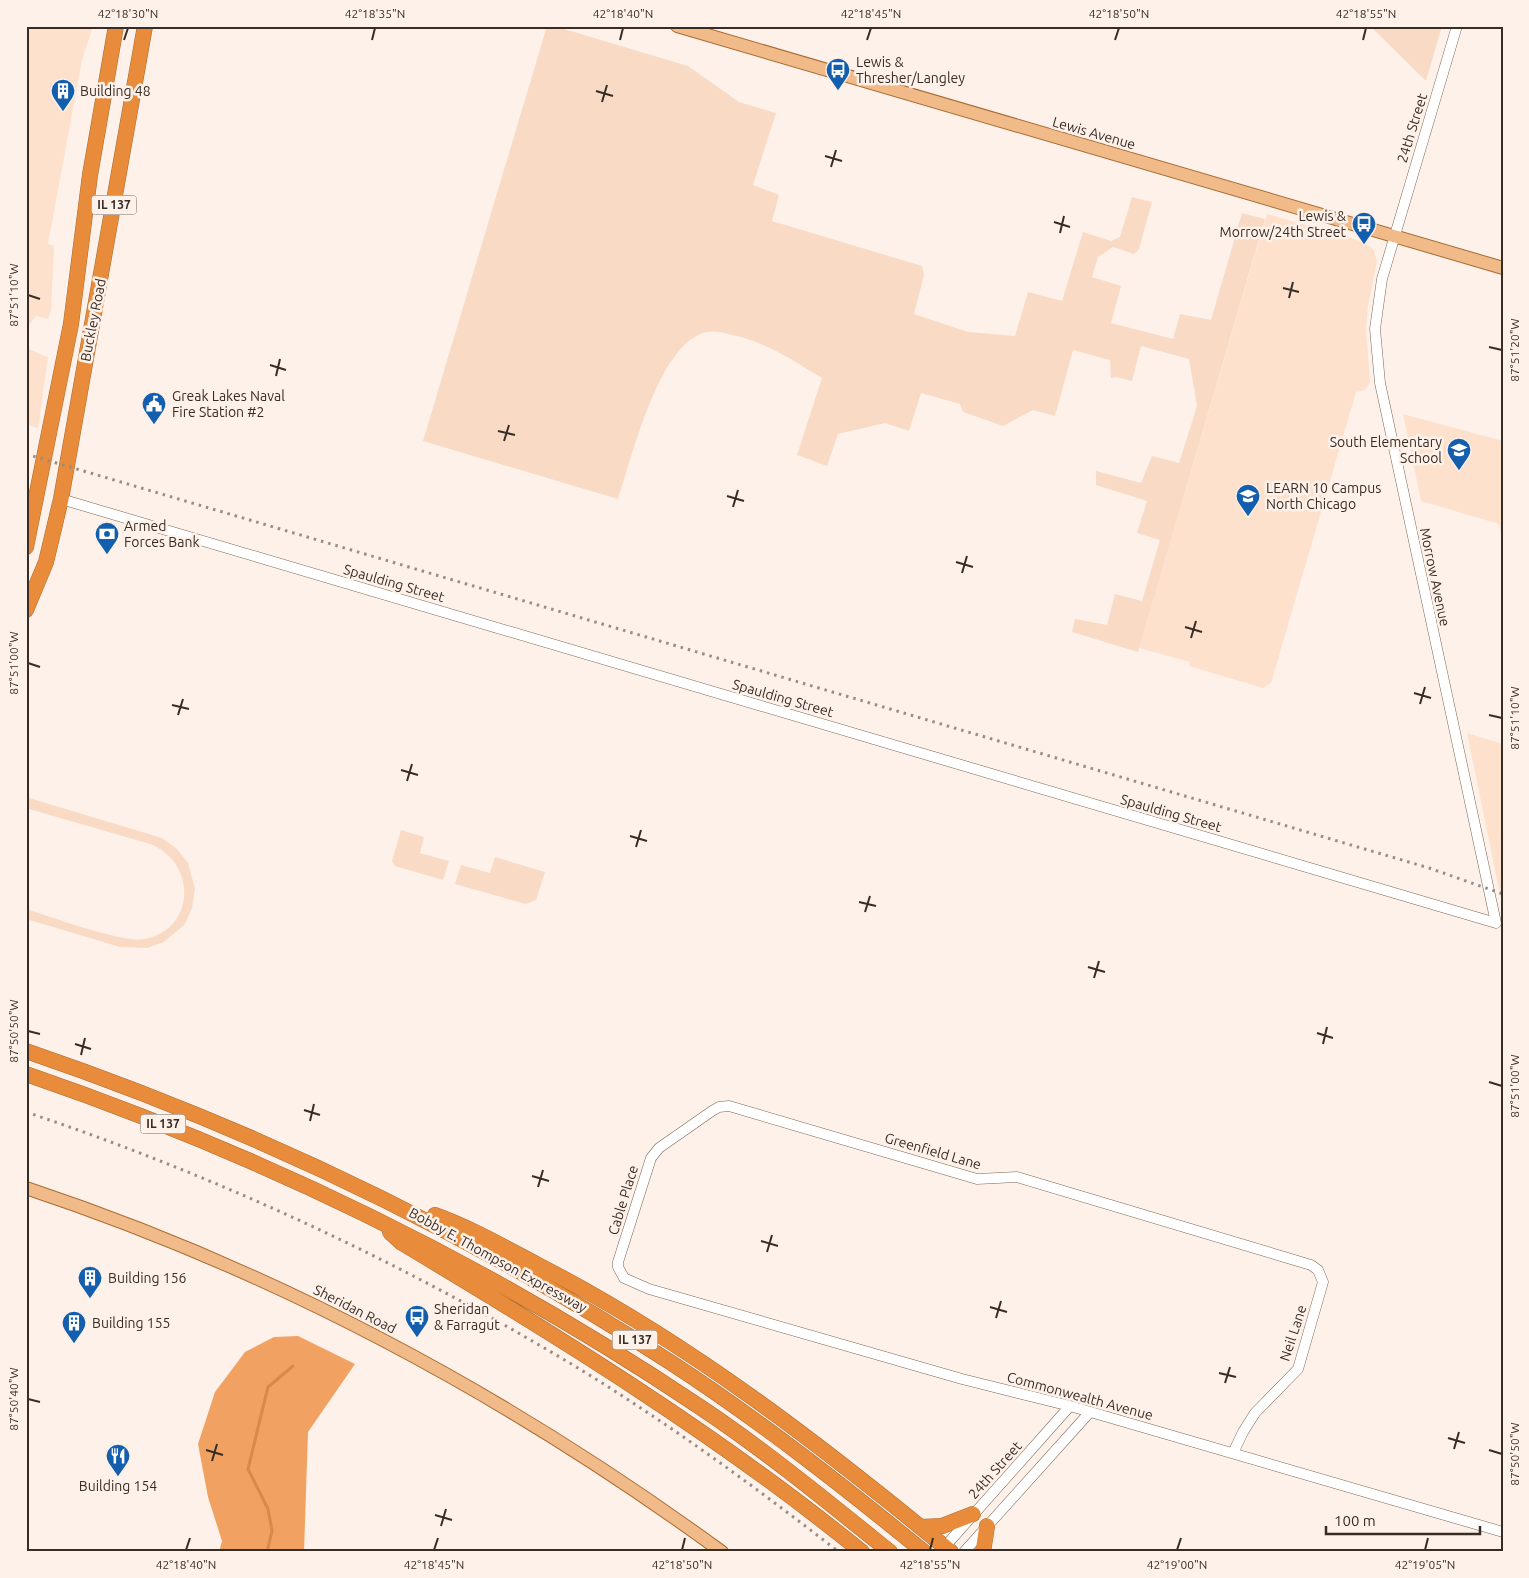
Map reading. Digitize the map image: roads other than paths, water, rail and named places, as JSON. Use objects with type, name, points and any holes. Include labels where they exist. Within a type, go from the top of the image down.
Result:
[{"type":"highway","name":"Buckley Road","points":[[26,548],[71,324],[90,175],[116,26]]},
{"type":"highway","name":"Buckley Road","points":[[26,610],[46,562],[61,499],[145,26]]},
{"type":"highway","name":"Bobby E. Thompson Expressway","points":[[26,1051],[224,1124],[369,1191],[529,1275],[656,1353],[770,1432],[883,1518],[924,1552]]},
{"type":"highway","name":"Bobby E. Thompson Expressway","points":[[26,1074],[110,1104],[227,1150],[372,1216],[503,1285],[620,1355],[701,1407],[890,1552]]},
{"type":"highway","points":[[369,1191],[458,1224],[618,1308],[729,1379],[921,1527],[945,1550]]},
{"type":"highway","points":[[372,1216],[402,1243],[553,1333],[726,1448],[790,1494],[862,1552]]},
{"type":"highway","points":[[921,1527],[942,1526],[973,1514]]},
{"type":"highway","points":[[983,1552],[987,1526]]},
{"type":"main road","name":"Lewis Avenue","points":[[677,26],[1503,268]]},
{"type":"main road","name":"Sheridan Road","points":[[26,1188],[158,1236],[310,1303],[392,1345],[506,1408],[594,1462],[722,1552]]},
{"type":"street","name":"24th Street","points":[[1394,237],[1457,26]]},
{"type":"street","name":"Morrow Avenue","points":[[1394,237],[1377,306],[1376,346],[1380,383],[1496,923]]},
{"type":"street","name":"Spaulding Street","points":[[61,499],[1496,923]]},
{"type":"street","name":"Greenfield Lane","points":[[695,1122],[719,1106],[729,1106],[977,1179],[1017,1177],[1282,1256]]},
{"type":"street","name":"Cable Place","points":[[649,1289],[624,1278],[618,1267],[618,1262],[651,1158],[659,1148],[695,1122]]},
{"type":"street","name":"Neil Lane","points":[[1234,1453],[1243,1432],[1255,1413],[1298,1369],[1322,1289],[1321,1276],[1314,1267],[1282,1256]]},
{"type":"street","name":"Commonwealth Avenue","points":[[649,1289],[962,1379],[1070,1406],[1503,1532]]},
{"type":"street","name":"24th Street","points":[[945,1550],[973,1514],[1070,1406]]},
{"type":"street","points":[[964,1552],[1090,1412]]},
{"type":"waterway","points":[[267,1552],[272,1531],[268,1509],[248,1469],[268,1387],[293,1366]]},
{"type":"railway","points":[[26,454],[1429,868],[1503,894]]},
{"type":"railway","points":[[26,1112],[165,1163],[234,1191],[368,1253],[499,1322],[635,1404],[738,1476],[839,1552]]},
{"type":"place","name":"Lewis & Thresher/Langley","points":[[838,91]]},
{"type":"place","name":"Building 48","points":[[63,112]]},
{"type":"place","name":"Lewis & Morrow/24th Street","points":[[1364,245]]},
{"type":"place","name":"Greak Lakes Naval Fire Station #2","points":[[154,425]]},
{"type":"place","name":"South Elementary School","points":[[1459,471]]},
{"type":"place","name":"LEARN 10 Campus North Chicago","points":[[1248,517]]},
{"type":"place","name":"Armed Forces Bank","points":[[107,555]]},
{"type":"place","name":"Building 156","points":[[90,1299]]},
{"type":"place","name":"Sheridan & Farragut","points":[[417,1338]]},
{"type":"place","name":"Building 155","points":[[74,1344]]},
{"type":"place","name":"Building 154","points":[[118,1477]]}]
